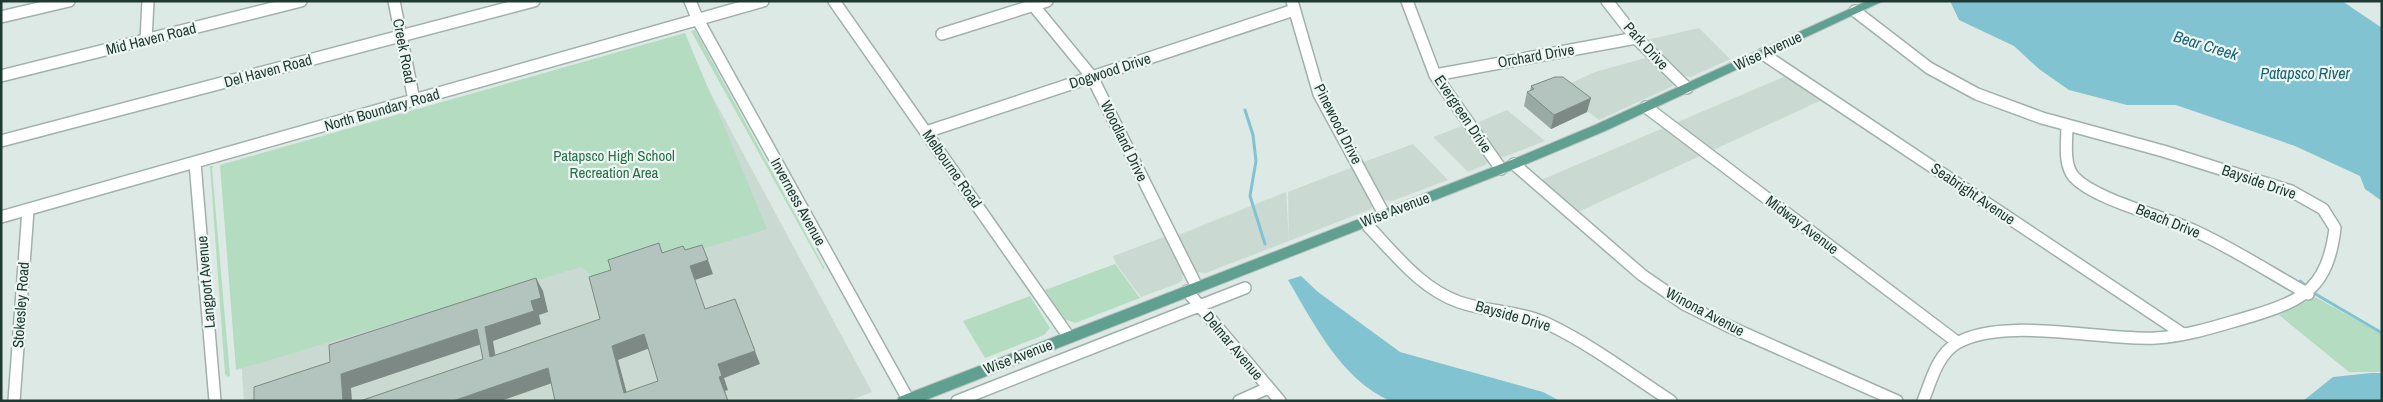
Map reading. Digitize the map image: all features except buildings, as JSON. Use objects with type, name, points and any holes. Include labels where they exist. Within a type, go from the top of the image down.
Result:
[{"type":"main road","name":"Wise Avenue","points":[[908,400],[1514,164],[1646,107],[1877,1]]},
{"type":"street","points":[[1,17],[69,1]]},
{"type":"street","points":[[146,40],[148,1]]},
{"type":"street","name":"Mid Haven Road","points":[[1,76],[301,1]]},
{"type":"street","name":"Creek Road","points":[[394,1],[414,100]]},
{"type":"street","name":"Del Haven Road","points":[[1,141],[534,1]]},
{"type":"street","name":"Inverness Avenue","points":[[690,1],[698,20],[908,400]]},
{"type":"street","name":"North Boundary Road","points":[[1,217],[195,164],[763,1]]},
{"type":"street","name":"Melbourne Road","points":[[834,1],[1069,337]]},
{"type":"street","points":[[942,34],[1047,1]]},
{"type":"street","name":"Evergreen Drive","points":[[1407,1],[1436,75],[1451,100],[1500,169]]},
{"type":"street","name":"Park Drive","points":[[1607,1],[1636,38],[1687,88]]},
{"type":"street","name":"Woodland Drive","points":[[1033,5],[1092,77],[1180,256],[1192,289]]},
{"type":"street","name":"Dogwood Drive","points":[[926,132],[1092,77],[1293,6]]},
{"type":"street","name":"Pinewood Drive","points":[[1293,6],[1319,94],[1384,214]]},
{"type":"street","name":"Bayside Drive","points":[[1855,11],[1919,62],[1952,82],[2014,109],[2206,164],[2289,191],[2315,204],[2333,223],[2334,234],[2325,267],[2308,294],[2288,306],[2183,334],[2156,338],[1996,332],[1981,334],[1957,342],[1941,357],[1923,401]]},
{"type":"street","name":"Orchard Drive","points":[[1436,75],[1636,38]]},
{"type":"street","name":"Seabright Avenue","points":[[1763,54],[2183,334]]},
{"type":"street","name":"Midway Avenue","points":[[1646,107],[1957,342]]},
{"type":"street","name":"Beach Drive","points":[[2068,126],[2067,166],[2073,176],[2083,185],[2106,197],[2147,211],[2200,234],[2308,294]]},
{"type":"street","name":"Langport Avenue","points":[[195,164],[215,401]]},
{"type":"street","name":"Winona Avenue","points":[[1514,164],[1642,275],[1678,300],[1713,319],[1897,401]]},
{"type":"street","name":"Stokesley Road","points":[[14,401],[28,210]]},
{"type":"street","name":"Bayside Drive","points":[[1364,222],[1422,280],[1443,296],[1459,302],[1534,319],[1551,326],[1671,401]]},
{"type":"street","name":"Wise Avenue","points":[[956,401],[1245,288]]},
{"type":"street","name":"Delmar Avenue","points":[[1192,289],[1199,306],[1280,401]]},
{"type":"street","points":[[1239,401],[1268,388]]},
{"type":"shaded area","points":[[1699,28],[1730,59],[1691,77],[1681,75],[1642,41]]},
{"type":"shaded area","points":[[682,40],[872,392],[849,401],[244,401],[228,172]]},
{"type":"shaded area","points":[[1649,57],[1675,81],[1675,85],[1599,120],[1558,89],[1595,72]]},
{"type":"shaded area","points":[[1788,75],[1824,99],[1578,212],[1541,180]]},
{"type":"shaded area","points":[[1507,110],[1545,141],[1504,157],[1499,156],[1474,124]]},
{"type":"shaded area","points":[[1462,126],[1488,162],[1468,172],[1433,137]]},
{"type":"shaded area","points":[[1413,144],[1448,180],[1392,201],[1379,197],[1361,163]]},
{"type":"shaded area","points":[[1353,167],[1373,205],[1371,209],[1289,241],[1288,192]]},
{"type":"shaded area","points":[[1286,192],[1289,241],[1206,273],[1195,272],[1176,236]]},
{"type":"shaded area","points":[[1164,237],[1183,274],[1182,280],[1179,283],[1141,297],[1116,264],[1113,256]]},
{"type":"green space","points":[[695,30],[824,267],[824,270],[691,31]]},
{"type":"green space","name":"Patapsco High School Recreation Area","points":[[685,33],[767,229],[599,281],[581,267],[236,370],[220,165]]},
{"type":"green space","points":[[548,67],[547,69],[389,114],[389,112]]},
{"type":"green space","points":[[210,166],[214,166],[212,168],[230,376],[228,377],[225,374]]},
{"type":"green space","points":[[1115,264],[1140,298],[1075,323],[1064,319],[1045,290]]},
{"type":"green space","points":[[1030,296],[1050,328],[1044,335],[985,358],[963,321]]},
{"type":"green space","points":[[2315,297],[2382,334],[2382,372],[2349,372],[2279,315]]},
{"type":"water","name":"Patapsco River","points":[[1950,1],[2342,1],[2382,28],[2382,201],[2365,189],[2360,176],[2295,146],[2176,105],[2127,105],[2069,90],[2039,69],[2014,46],[1959,20]]},
{"type":"water","points":[[1301,276],[1318,292],[1400,352],[1543,392],[1560,401],[1390,401],[1372,391],[1357,379],[1330,349],[1288,280]]},
{"type":"water","points":[[2382,373],[2382,401],[2303,401],[2333,377]]},
{"type":"waterway","points":[[1245,110],[1253,135],[1256,161],[1250,196],[1265,244]]},
{"type":"waterway","points":[[2300,281],[2308,288]]},
{"type":"waterway","points":[[2312,292],[2382,333]]},
{"type":"water label","name":"Bear Creek","points":[[2206,45]]}]
